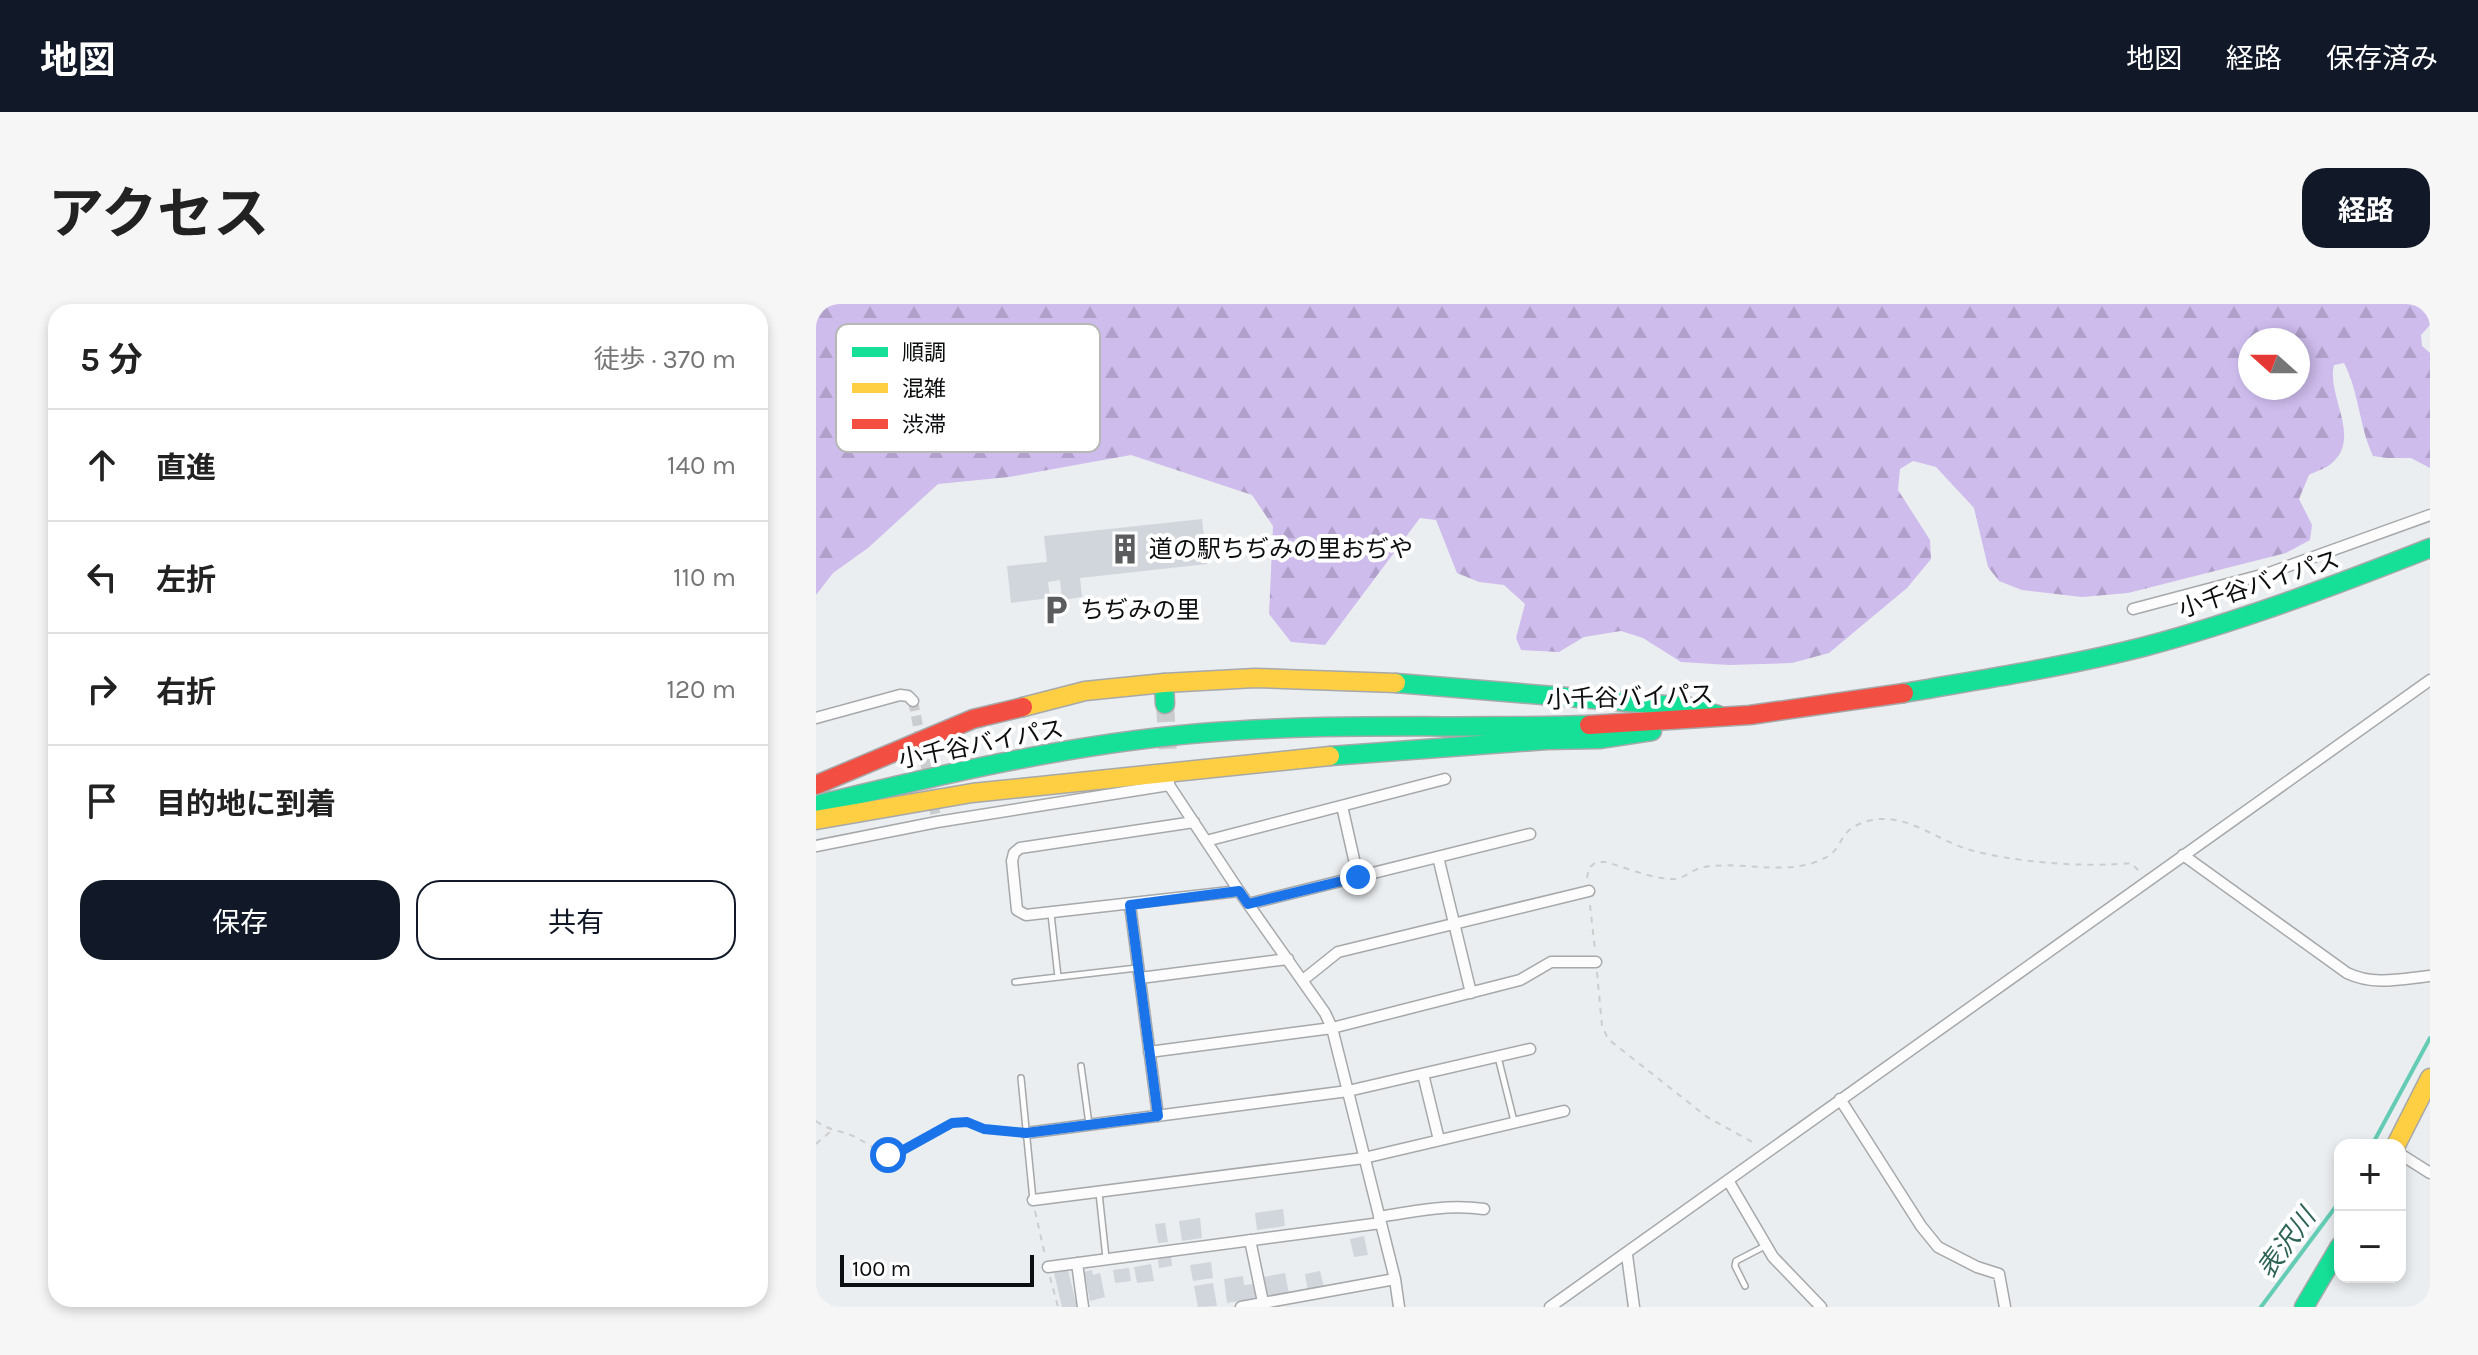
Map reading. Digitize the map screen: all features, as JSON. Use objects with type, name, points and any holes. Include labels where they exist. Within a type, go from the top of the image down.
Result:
[{"type":"highway","name":"小千谷バイパス","points":[[816,805],[1029,756],[1204,733],[1314,727],[1698,721],[1813,708],[2036,671],[2145,646],[2276,605],[2430,548]]},
{"type":"highway","points":[[816,785],[973,719],[1085,691],[1164,683],[1255,678],[1429,684],[1690,707],[1728,718]]},
{"type":"highway","points":[[1164,683],[1165,704]]},
{"type":"highway","points":[[816,820],[972,793],[1169,779],[1428,748],[1599,739],[1698,721]]},
{"type":"highway","points":[[1168,754],[1169,779]]},
{"type":"highway","points":[[2399,1139],[2430,1078]]},
{"type":"highway","points":[[2304,1307],[2334,1256]]},
{"type":"street","points":[[2133,609],[2269,573],[2430,515]]},
{"type":"street","points":[[1550,1307],[2430,680]]},
{"type":"street","points":[[816,718],[900,695],[908,696],[913,701]]},
{"type":"street","points":[[816,846],[1169,779],[1206,841],[1303,980],[1332,1028],[1395,1279],[1399,1307]]},
{"type":"street","points":[[1206,841],[1445,779]]},
{"type":"street","points":[[1342,806],[1358,877]]},
{"type":"street","points":[[1194,822],[1020,848],[1014,853],[1012,861],[1017,910],[1026,915],[1051,913],[1239,891]]},
{"type":"street","points":[[1248,904],[1530,834]]},
{"type":"street","points":[[2183,855],[2347,973],[2379,981],[2430,976]]},
{"type":"street","points":[[1438,857],[1471,993]]},
{"type":"street","points":[[1303,980],[1338,952],[1589,891]]},
{"type":"street","points":[[1130,905],[1158,1116]]},
{"type":"street","points":[[1139,973],[1288,959]]},
{"type":"street","points":[[1149,1052],[1332,1028],[1520,980],[1551,962],[1596,962]]},
{"type":"street","points":[[1026,1133],[1348,1091],[1530,1049]]},
{"type":"street","points":[[1423,1074],[1439,1140]]},
{"type":"street","points":[[1840,1099],[1921,1226],[1938,1247],[1977,1267],[1999,1274],[2005,1307]]},
{"type":"street","points":[[1033,1200],[1364,1158],[1564,1111]]},
{"type":"street","points":[[2406,1158],[2430,1173]]},
{"type":"street","points":[[1729,1182],[1765,1246],[1790,1278],[1810,1293],[1821,1307]]},
{"type":"street","points":[[1048,1267],[1380,1220],[1433,1207],[1484,1209]]},
{"type":"street","points":[[1250,1240],[1264,1305]]},
{"type":"street","points":[[1627,1255],[1634,1307]]},
{"type":"street","points":[[1077,1263],[1083,1307]]},
{"type":"street","points":[[1241,1307],[1395,1279]]},
{"type":"lane","points":[[1051,913],[1058,977]]},
{"type":"lane","points":[[1015,982],[1139,973]]},
{"type":"lane","points":[[1498,1056],[1514,1123]]},
{"type":"lane","points":[[1081,1066],[1089,1125]]},
{"type":"lane","points":[[1021,1078],[1033,1200]]},
{"type":"lane","points":[[1099,1192],[1106,1259]]},
{"type":"lane","points":[[1745,1286],[1735,1266],[1736,1261],[1765,1246]]},
{"type":"path","points":[[1771,1152],[1707,1117],[1608,1039],[1602,1026],[1586,875],[1596,862],[1668,879],[1679,879],[1697,868],[1708,866],[1753,866],[1773,870],[1812,862],[1832,854],[1847,832],[1878,819],[1901,820],[1985,854],[2033,860],[2131,863],[2145,882]]},
{"type":"path","points":[[816,1121],[830,1131],[850,1135],[888,1155],[896,1154],[952,1123],[967,1122],[984,1129],[1026,1133]]},
{"type":"path","points":[[816,1144],[830,1131]]},
{"type":"path","points":[[1033,1200],[1058,1307]]},
{"type":"green space","points":[[816,304],[2430,304],[2430,325],[2421,335],[2422,346],[2430,353],[2430,468],[2411,458],[2373,456],[2349,374],[2344,363],[2334,365],[2333,377],[2344,441],[2332,463],[2309,475],[2299,499],[2312,525],[2310,540],[2286,553],[2128,593],[2082,597],[2022,590],[1999,581],[1988,567],[1974,508],[1936,467],[1913,461],[1900,469],[1898,490],[1930,540],[1931,559],[1907,588],[1829,653],[1792,663],[1729,665],[1681,662],[1643,638],[1621,631],[1584,637],[1559,652],[1521,650],[1516,638],[1525,604],[1504,585],[1479,582],[1457,573],[1436,520],[1420,518],[1325,645],[1291,642],[1269,614],[1273,526],[1252,495],[1131,455],[1009,477],[938,484],[868,548],[833,573],[816,595]]},
{"type":"building","name":"道の駅ちぢみの里おぢや","points":[[1202,519],[1207,564],[1080,578],[1082,597],[1062,600],[1060,580],[1048,582],[1050,598],[1011,603],[1007,566],[1047,562],[1044,536]]},
{"type":"building","points":[[1283,1209],[1285,1226],[1257,1230],[1255,1213]]},
{"type":"building","points":[[1200,1218],[1202,1238],[1182,1241],[1179,1221]]},
{"type":"building","points":[[1165,1223],[1168,1242],[1158,1243],[1155,1224]]},
{"type":"building","points":[[1364,1236],[1368,1255],[1354,1257],[1350,1239]]},
{"type":"building","points":[[1171,1256],[1172,1266],[1159,1268],[1158,1258]]},
{"type":"building","points":[[1211,1262],[1213,1278],[1193,1281],[1190,1265]]},
{"type":"building","points":[[1151,1264],[1154,1281],[1137,1283],[1134,1267]]},
{"type":"building","points":[[1129,1268],[1131,1281],[1115,1283],[1113,1270]]},
{"type":"building","points":[[1068,1270],[1077,1307],[1062,1307],[1054,1273]]},
{"type":"building","points":[[1092,1270],[1093,1275],[1100,1273],[1105,1297],[1090,1301],[1084,1272]]},
{"type":"building","points":[[1320,1271],[1324,1287],[1308,1291],[1305,1274]]},
{"type":"building","points":[[1285,1273],[1289,1294],[1267,1298],[1264,1277]]},
{"type":"building","points":[[1243,1276],[1244,1285],[1254,1284],[1257,1298],[1227,1303],[1224,1279]]},
{"type":"building","points":[[1213,1283],[1217,1306],[1198,1307],[1194,1286]]},
{"type":"waterway","name":"表沢川","points":[[2375,1139],[2430,1038]]},
{"type":"waterway","name":"表沢川","points":[[2261,1307],[2334,1209]]},
{"type":"tunnel","points":[[913,701],[937,822]]},
{"type":"tunnel","points":[[1165,704],[1168,754]]},
{"type":"traffic: fast","points":[[1904,693],[2054,667],[2143,647],[2288,602],[2430,548]]},
{"type":"traffic: fast","points":[[1164,683],[1165,704]]},
{"type":"traffic: fast","points":[[1396,683],[1690,707],[1718,715]]},
{"type":"traffic: fast","points":[[816,805],[1008,762],[1153,738],[1299,728],[1589,725]]},
{"type":"traffic: fast","points":[[1330,756],[1599,739],[1652,731]]},
{"type":"traffic: fast","points":[[2304,1307],[2334,1256]]},
{"type":"traffic: slow","points":[[1023,707],[1085,691],[1164,683],[1255,678],[1396,683]]},
{"type":"traffic: slow","points":[[816,820],[972,793],[1330,756]]},
{"type":"traffic: slow","points":[[2399,1139],[2430,1078]]},
{"type":"traffic: jam","points":[[1589,725],[1750,715],[1904,693]]},
{"type":"traffic: jam","points":[[816,785],[973,719],[1023,707]]},
{"type":"place","name":"道の駅ちぢみの里おぢや","points":[[1125,549]]},
{"type":"place","name":"ちぢみの里","points":[[1056,610]]},
{"type":"route","points":[[888,1155],[896,1154],[952,1123],[967,1122],[984,1129],[1026,1133],[1158,1116],[1130,905],[1239,891],[1248,904],[1358,877]]}]
